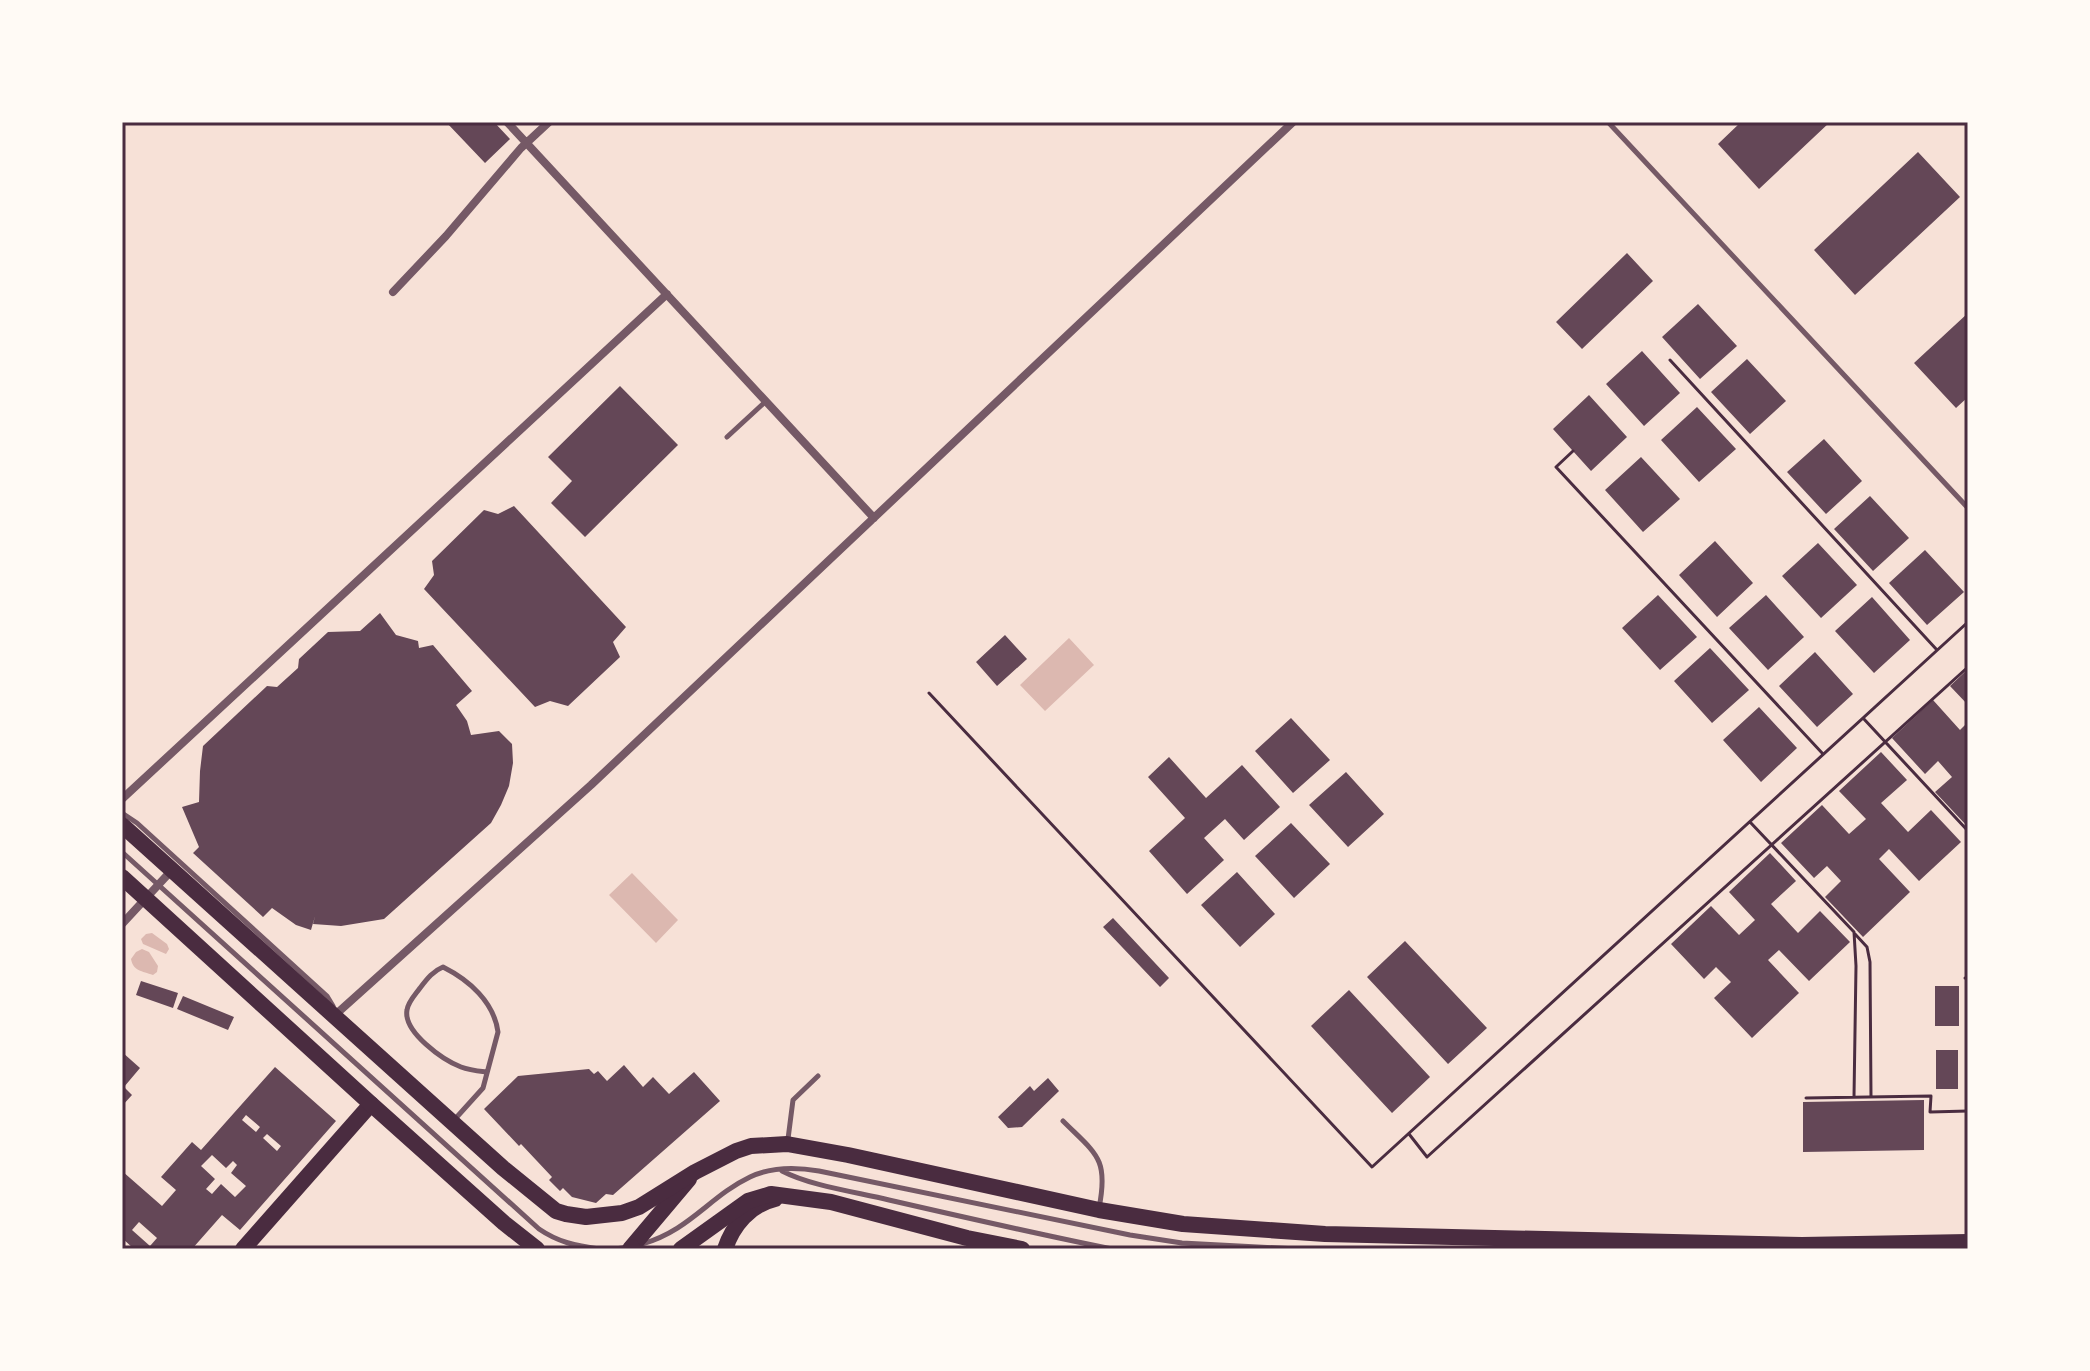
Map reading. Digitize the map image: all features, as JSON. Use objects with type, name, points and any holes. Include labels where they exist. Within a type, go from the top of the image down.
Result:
[{"type":"main road","points":[[122,825],[541,1200],[566,1214],[586,1217],[622,1213],[656,1198],[695,1172],[736,1151],[751,1146],[787,1144],[1099,1210],[1183,1224],[1325,1234],[1802,1245],[1968,1242]]},
{"type":"main road","points":[[122,877],[371,1104],[537,1249]]},
{"type":"main road","points":[[243,1249],[371,1104]]},
{"type":"main road","points":[[627,1248],[695,1172]]},
{"type":"main road","points":[[681,1249],[748,1201],[771,1194],[831,1202],[967,1238],[1022,1249]]},
{"type":"main road","points":[[725,1249],[729,1237],[748,1212],[769,1200],[787,1196]]},
{"type":"street","points":[[507,122],[874,518]]},
{"type":"street","points":[[393,292],[549,122]]},
{"type":"street","points":[[336,1014],[591,785],[1293,122]]},
{"type":"street","points":[[122,799],[667,294]]},
{"type":"street","points":[[122,924],[172,870]]},
{"type":"lane","points":[[1608,122],[1968,508]]},
{"type":"lane","points":[[727,437],[766,401]]},
{"type":"lane","points":[[122,813],[137,823],[327,996],[336,1014]]},
{"type":"lane","points":[[122,852],[539,1229],[552,1238],[599,1249]]},
{"type":"lane","points":[[452,1122],[483,1088],[498,1032],[491,1010],[477,991],[443,967],[436,970],[410,1002],[407,1020],[413,1032],[445,1060],[464,1069],[486,1072]]},
{"type":"lane","points":[[787,1144],[793,1100],[818,1076]]},
{"type":"lane","points":[[1063,1121],[1098,1157],[1104,1185],[1099,1210]]},
{"type":"lane","points":[[627,1248],[651,1241],[684,1225],[753,1175],[792,1168],[1130,1235],[1182,1243],[1297,1249]]},
{"type":"lane","points":[[781,1170],[810,1181],[884,1199],[1112,1249]]},
{"type":"path","points":[[1670,360],[1937,650]]},
{"type":"path","points":[[1573,451],[1556,467],[1823,754]]},
{"type":"path","points":[[929,693],[1372,1167],[1968,622]]},
{"type":"path","points":[[1409,1134],[1427,1157],[1968,667]]},
{"type":"path","points":[[1863,718],[1968,831]]},
{"type":"path","points":[[1750,822],[1867,947],[1870,962],[1871,1097]]},
{"type":"path","points":[[1854,932],[1854,1097]]},
{"type":"path","points":[[1806,1098],[1931,1096],[1930,1112],[1968,1111]]},
{"type":"shaded area","points":[[1069,638],[1094,665],[1045,711],[1020,685]]},
{"type":"shaded area","points":[[632,873],[678,920],[656,943],[609,895]]},
{"type":"shaded area","points":[[152,933],[167,944],[169,949],[166,954],[143,944],[141,939]]},
{"type":"shaded area","points":[[142,949],[149,952],[158,966],[153,975],[139,970],[132,963],[136,952]]},
{"type":"building","points":[[446,122],[494,122],[510,139],[485,163]]},
{"type":"building","points":[[1741,122],[1830,122],[1759,189],[1718,144]]},
{"type":"building","points":[[1918,152],[1960,197],[1855,295],[1814,250]]},
{"type":"building","points":[[1627,253],[1653,281],[1582,349],[1556,322]]},
{"type":"building","points":[[1698,304],[1737,346],[1700,379],[1662,337]]},
{"type":"building","points":[[1968,313],[1968,397],[1956,408],[1914,363]]},
{"type":"building","points":[[1642,351],[1680,393],[1644,426],[1606,384]]},
{"type":"building","points":[[1747,359],[1786,401],[1750,434],[1711,392]]},
{"type":"building","points":[[620,386],[678,445],[585,537],[551,503],[572,481],[548,457]]},
{"type":"building","points":[[1589,395],[1627,437],[1591,471],[1553,429]]},
{"type":"building","points":[[1697,407],[1736,449],[1699,482],[1661,440]]},
{"type":"building","points":[[1824,439],[1862,481],[1826,514],[1787,472]]},
{"type":"building","points":[[1641,457],[1680,499],[1643,532],[1605,490]]},
{"type":"building","points":[[1870,496],[1909,538],[1873,571],[1834,529]]},
{"type":"building","points":[[514,506],[626,627],[613,642],[620,657],[568,706],[550,701],[535,707],[424,589],[434,575],[432,561],[484,510],[498,514]]},
{"type":"building","points":[[1715,541],[1753,583],[1717,617],[1679,575]]},
{"type":"building","points":[[1818,543],[1857,585],[1821,618],[1782,576]]},
{"type":"building","points":[[1925,550],[1964,592],[1927,625],[1889,583]]},
{"type":"building","points":[[1658,595],[1697,637],[1660,670],[1622,628]]},
{"type":"building","points":[[1766,595],[1804,637],[1768,670],[1729,628]]},
{"type":"building","points":[[1872,597],[1910,640],[1874,673],[1835,631]]},
{"type":"building","points":[[380,613],[396,635],[418,641],[419,648],[433,645],[472,691],[456,705],[467,721],[471,735],[499,731],[512,744],[509,786],[491,823],[384,919],[341,926],[313,924],[315,916],[311,930],[296,925],[272,908],[263,917],[193,853],[199,847],[182,807],[199,802],[203,746],[267,686],[277,687],[298,668],[299,659],[328,632],[360,631]]},
{"type":"building","points":[[1005,635],[1027,659],[997,686],[976,662]]},
{"type":"building","points":[[1710,648],[1749,690],[1712,723],[1674,681]]},
{"type":"building","points":[[1815,652],[1853,694],[1817,727],[1779,686]]},
{"type":"building","points":[[1968,669],[1968,705],[1950,686]]},
{"type":"building","points":[[1933,700],[1960,730],[1968,722],[1968,827],[1935,792],[1952,777],[1938,761],[1925,774],[1892,738]]},
{"type":"building","points":[[1759,707],[1797,748],[1761,782],[1723,740]]},
{"type":"building","points":[[1291,718],[1330,760],[1293,793],[1255,751]]},
{"type":"building","points":[[1881,752],[1907,780],[1881,803],[1908,832],[1931,810],[1961,842],[1919,881],[1889,849],[1879,859],[1910,892],[1863,937],[1825,897],[1841,881],[1827,866],[1814,878],[1781,843],[1822,805],[1849,834],[1866,819],[1839,791]]},
{"type":"building","points":[[1169,757],[1206,798],[1242,765],[1280,807],[1244,840],[1225,819],[1204,838],[1224,860],[1187,894],[1149,851],[1185,818],[1148,777]]},
{"type":"building","points":[[1346,772],[1384,814],[1348,847],[1309,805]]},
{"type":"building","points":[[1291,823],[1330,864],[1294,898],[1255,856]]},
{"type":"building","points":[[1770,853],[1796,881],[1771,904],[1798,933],[1820,911],[1850,942],[1809,981],[1779,950],[1768,960],[1799,993],[1752,1038],[1714,998],[1731,982],[1716,967],[1704,979],[1671,944],[1711,906],[1739,935],[1755,920],[1729,892]]},
{"type":"building","points":[[1237,872],[1275,914],[1240,947],[1201,905]]},
{"type":"building","points":[[1113,918],[1169,978],[1160,987],[1103,927]]},
{"type":"building","points":[[1405,941],[1487,1028],[1448,1064],[1367,977]]},
{"type":"building","points":[[141,981],[178,993],[173,1008],[136,995]]},
{"type":"building","points":[[1935,986],[1959,986],[1959,1026],[1935,1026]]},
{"type":"building","points":[[1349,990],[1430,1077],[1392,1113],[1311,1026]]},
{"type":"building","points":[[183,996],[234,1017],[228,1030],[177,1009]]},
{"type":"building","points":[[1936,1050],[1958,1050],[1958,1089],[1936,1089]]},
{"type":"building","points":[[122,1052],[140,1068],[124,1087],[132,1095],[122,1106]]},
{"type":"building","points":[[624,1065],[643,1087],[653,1077],[669,1094],[694,1072],[720,1101],[613,1195],[606,1194],[596,1203],[572,1197],[563,1188],[560,1191],[549,1180],[552,1177],[484,1109],[518,1076],[589,1069],[594,1074],[598,1071],[607,1081]]},
{"type":"building","points":[[275,1067],[336,1121],[240,1230],[222,1215],[192,1249],[134,1249],[122,1238],[122,1171],[162,1206],[176,1190],[161,1177],[192,1142],[201,1150]],"holes":[[[246,1115],[260,1127],[256,1132],[242,1120]],[[267,1134],[281,1146],[277,1151],[263,1138]],[[212,1155],[226,1168],[233,1161],[237,1165],[231,1173],[246,1186],[235,1197],[221,1184],[212,1194],[206,1189],[215,1179],[201,1166]],[[139,1222],[157,1238],[150,1246],[132,1230]]]},
{"type":"building","points":[[1048,1078],[1059,1091],[1022,1127],[1008,1128],[998,1117],[1030,1086],[1034,1091]]},
{"type":"building","points":[[1924,1100],[1924,1150],[1803,1152],[1803,1102]]}]
